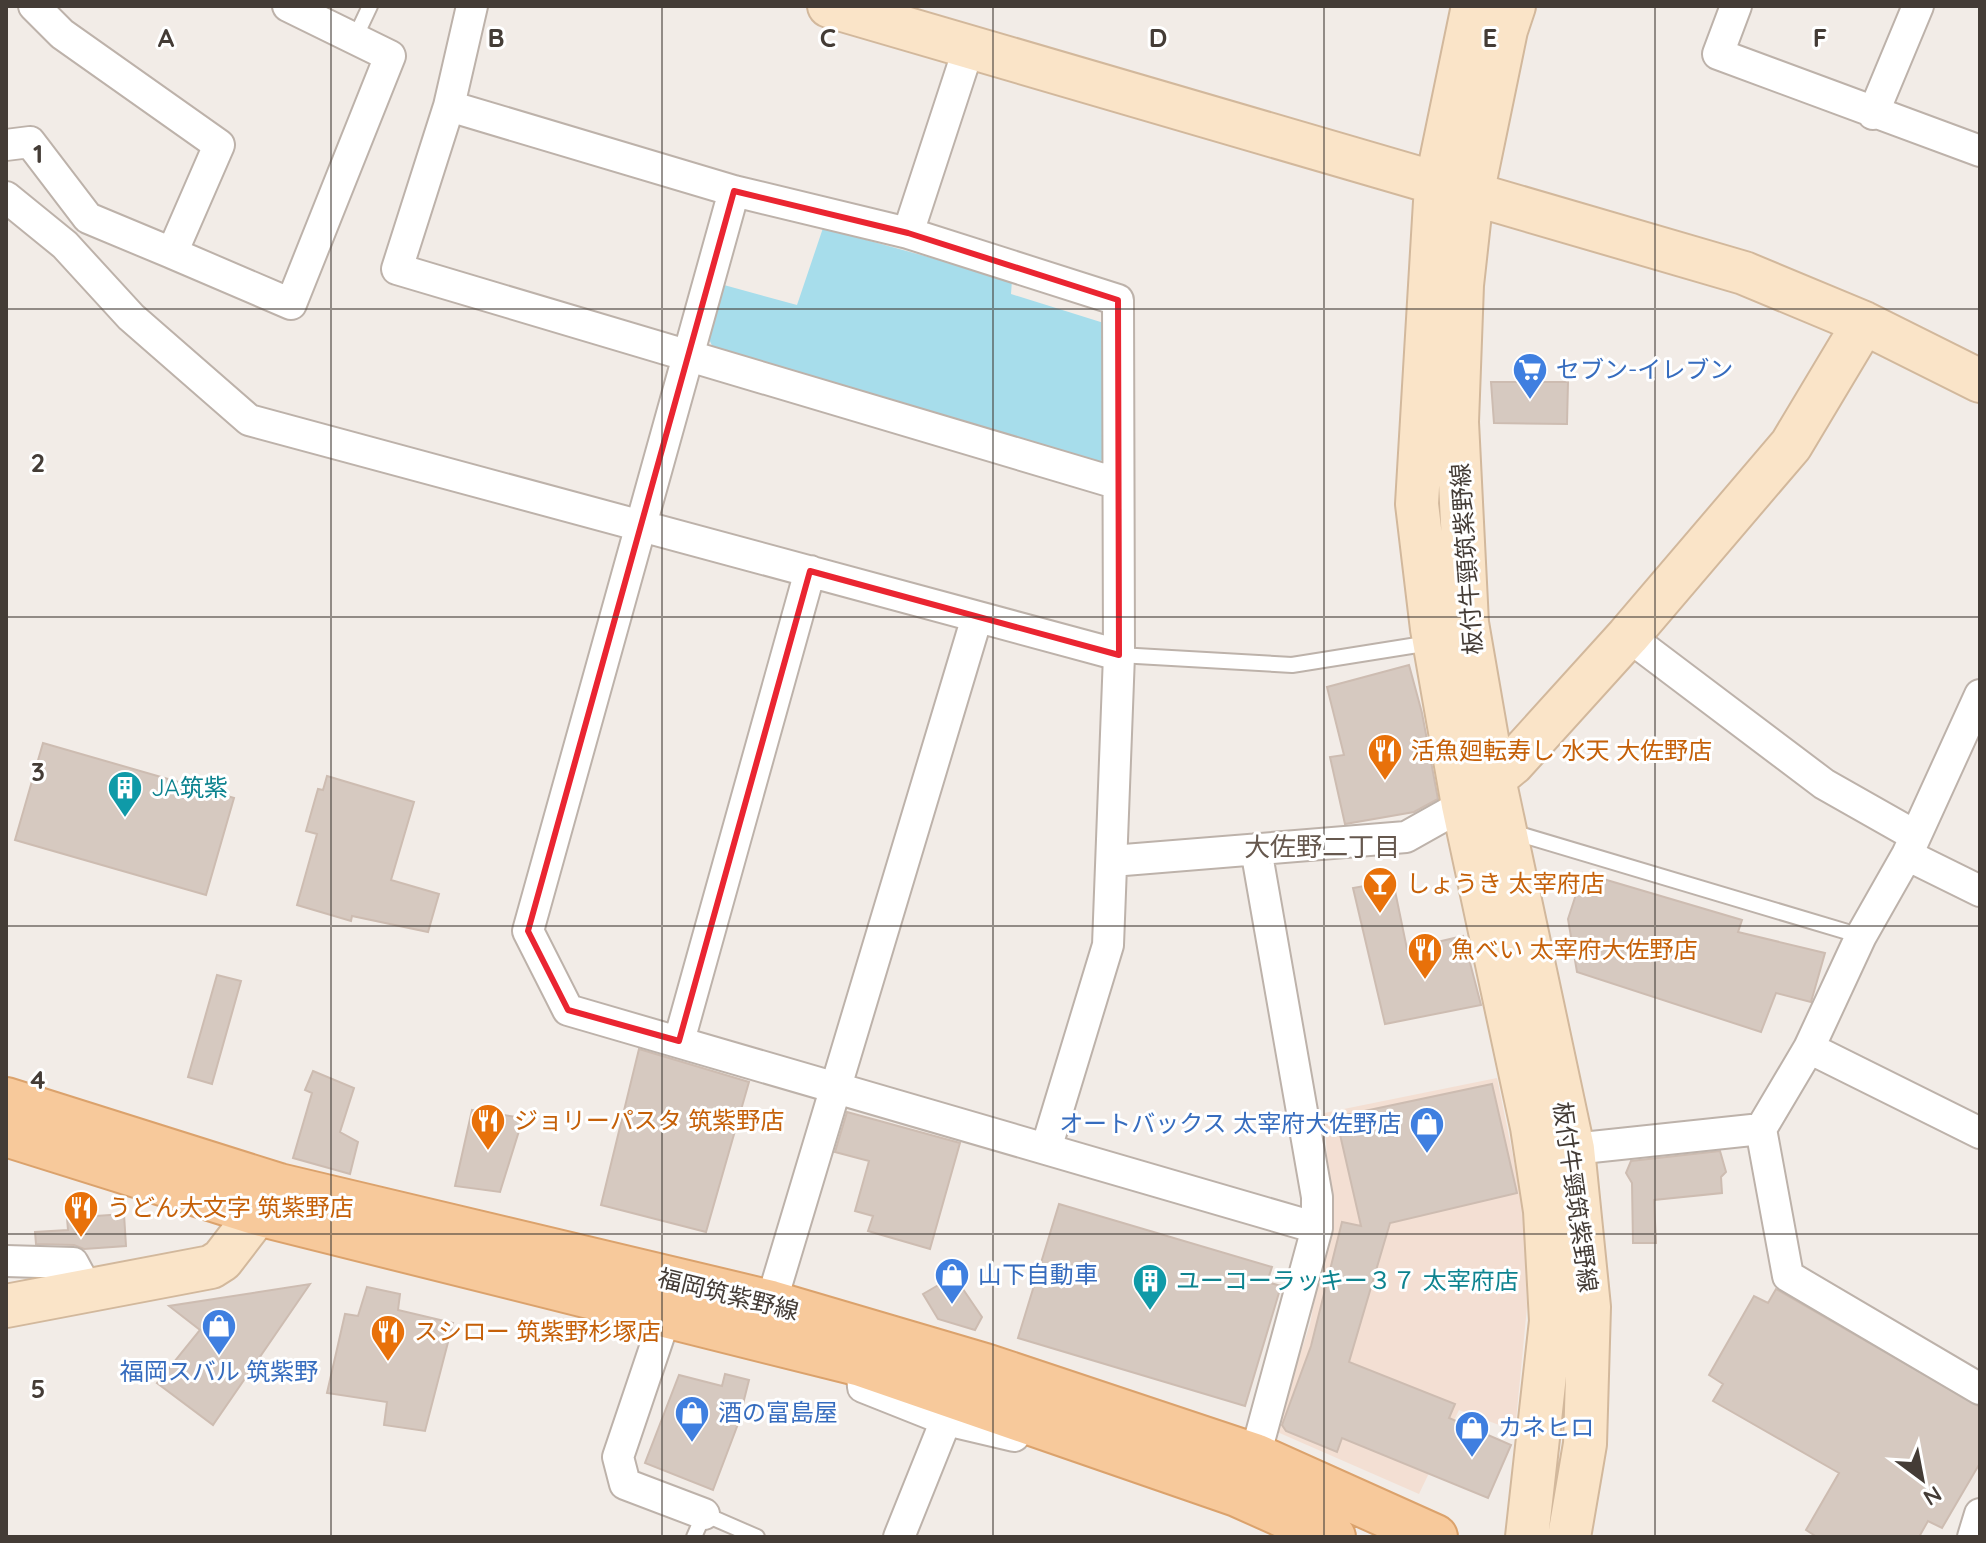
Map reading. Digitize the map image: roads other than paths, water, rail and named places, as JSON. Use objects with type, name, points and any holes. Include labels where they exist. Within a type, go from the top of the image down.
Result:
[{"type":"main road","points":[[829,6],[1744,273],[1864,323],[1980,381]]},
{"type":"main road","name":"板付牛頸筑紫野線","points":[[1473,6],[1417,504],[1435,642],[1478,792],[1505,830],[1573,1149],[1589,1307],[1585,1444],[1569,1537]]},
{"type":"main road","name":"板付牛頸筑紫野線","points":[[1514,6],[1454,190],[1462,285],[1457,422],[1478,792],[1545,1211],[1551,1321],[1527,1537]]},
{"type":"main road","points":[[1478,792],[1513,763],[1628,636],[1791,445],[1864,323]]},
{"type":"main road","name":"福岡筑紫野線","points":[[6,1100],[268,1199],[771,1303],[985,1366],[1255,1456],[1435,1537]]},
{"type":"main road","name":"福岡筑紫野線","points":[[6,1134],[268,1199],[861,1364],[1237,1494],[1333,1537]]},
{"type":"main road","points":[[6,1306],[211,1267],[222,1260],[268,1199]]},
{"type":"street","points":[[34,6],[62,34],[219,145],[172,253]]},
{"type":"street","points":[[6,145],[30,142],[88,218],[291,304],[390,56],[288,6]]},
{"type":"street","points":[[472,6],[449,106],[397,269],[1116,483]]},
{"type":"street","points":[[1736,6],[1718,54],[1873,114],[1980,151]]},
{"type":"street","points":[[1873,114],[1918,6]]},
{"type":"street","points":[[908,233],[969,47]]},
{"type":"street","points":[[449,106],[734,191],[908,233],[1118,300],[1116,483],[1119,655],[1108,945],[1046,1149]]},
{"type":"street","points":[[734,191],[528,931],[568,1010],[1317,1228]]},
{"type":"street","points":[[6,197],[65,245],[131,317],[249,420],[1119,655]]},
{"type":"street","points":[[679,1041],[810,571]]},
{"type":"street","points":[[771,1303],[977,617]]},
{"type":"street","points":[[1628,636],[1824,784],[1980,891]]},
{"type":"street","points":[[1980,695],[1809,1048],[1761,1129],[1788,1276],[1980,1389]]},
{"type":"street","points":[[1112,861],[1406,837],[1478,792]]},
{"type":"street","points":[[1255,1456],[1317,1228],[1317,1197],[1256,849]]},
{"type":"street","points":[[1809,1048],[1980,1133]]},
{"type":"street","points":[[1573,1149],[1761,1129]]},
{"type":"street","points":[[6,1261],[73,1263],[88,1291]]},
{"type":"street","points":[[667,1312],[618,1457],[625,1484],[699,1525]]},
{"type":"street","points":[[861,1364],[863,1387],[946,1420],[1029,1439],[1066,1435]]},
{"type":"street","points":[[899,1537],[946,1420]]},
{"type":"street","points":[[1973,1537],[1980,1514]]},
{"type":"lane","points":[[353,40],[370,6]]},
{"type":"lane","points":[[1119,655],[1292,665],[1435,642]]},
{"type":"lane","points":[[1505,830],[1861,936]]},
{"type":"lane","points":[[699,1525],[757,1537]]},
{"type":"water","points":[[823,228],[1012,280],[1011,294],[1107,324],[1108,453],[1099,463],[713,348],[709,339],[724,285],[797,305]]},
{"type":"place","name":"セブン-イレブン","points":[[1530,401]]},
{"type":"place","name":"活魚廻転寿し 水天 大佐野店","points":[[1385,782]]},
{"type":"place","name":"JA筑紫","points":[[125,819]]},
{"type":"place","name":"しょうき 太宰府店","points":[[1380,915]]},
{"type":"place","name":"魚べい 太宰府大佐野店","points":[[1425,981]]},
{"type":"place","name":"ジョリーパスタ 筑紫野店","points":[[488,1152]]},
{"type":"place","name":"オートバックス 太宰府大佐野店","points":[[1427,1155]]},
{"type":"place","name":"うどん大文字 筑紫野店","points":[[81,1239]]},
{"type":"place","name":"山下自動車","points":[[952,1306]]},
{"type":"place","name":"ユーコーラッキー３７ 太宰府店","points":[[1150,1312]]},
{"type":"place","name":"福岡スバル 筑紫野","points":[[219,1357]]},
{"type":"place","name":"スシロー 筑紫野杉塚店","points":[[388,1363]]},
{"type":"place","name":"酒の富島屋","points":[[692,1444]]},
{"type":"place","name":"カネヒロ","points":[[1472,1459]]},
{"type":"district","name":"大佐野二丁目","points":[[1322,847]]}]
